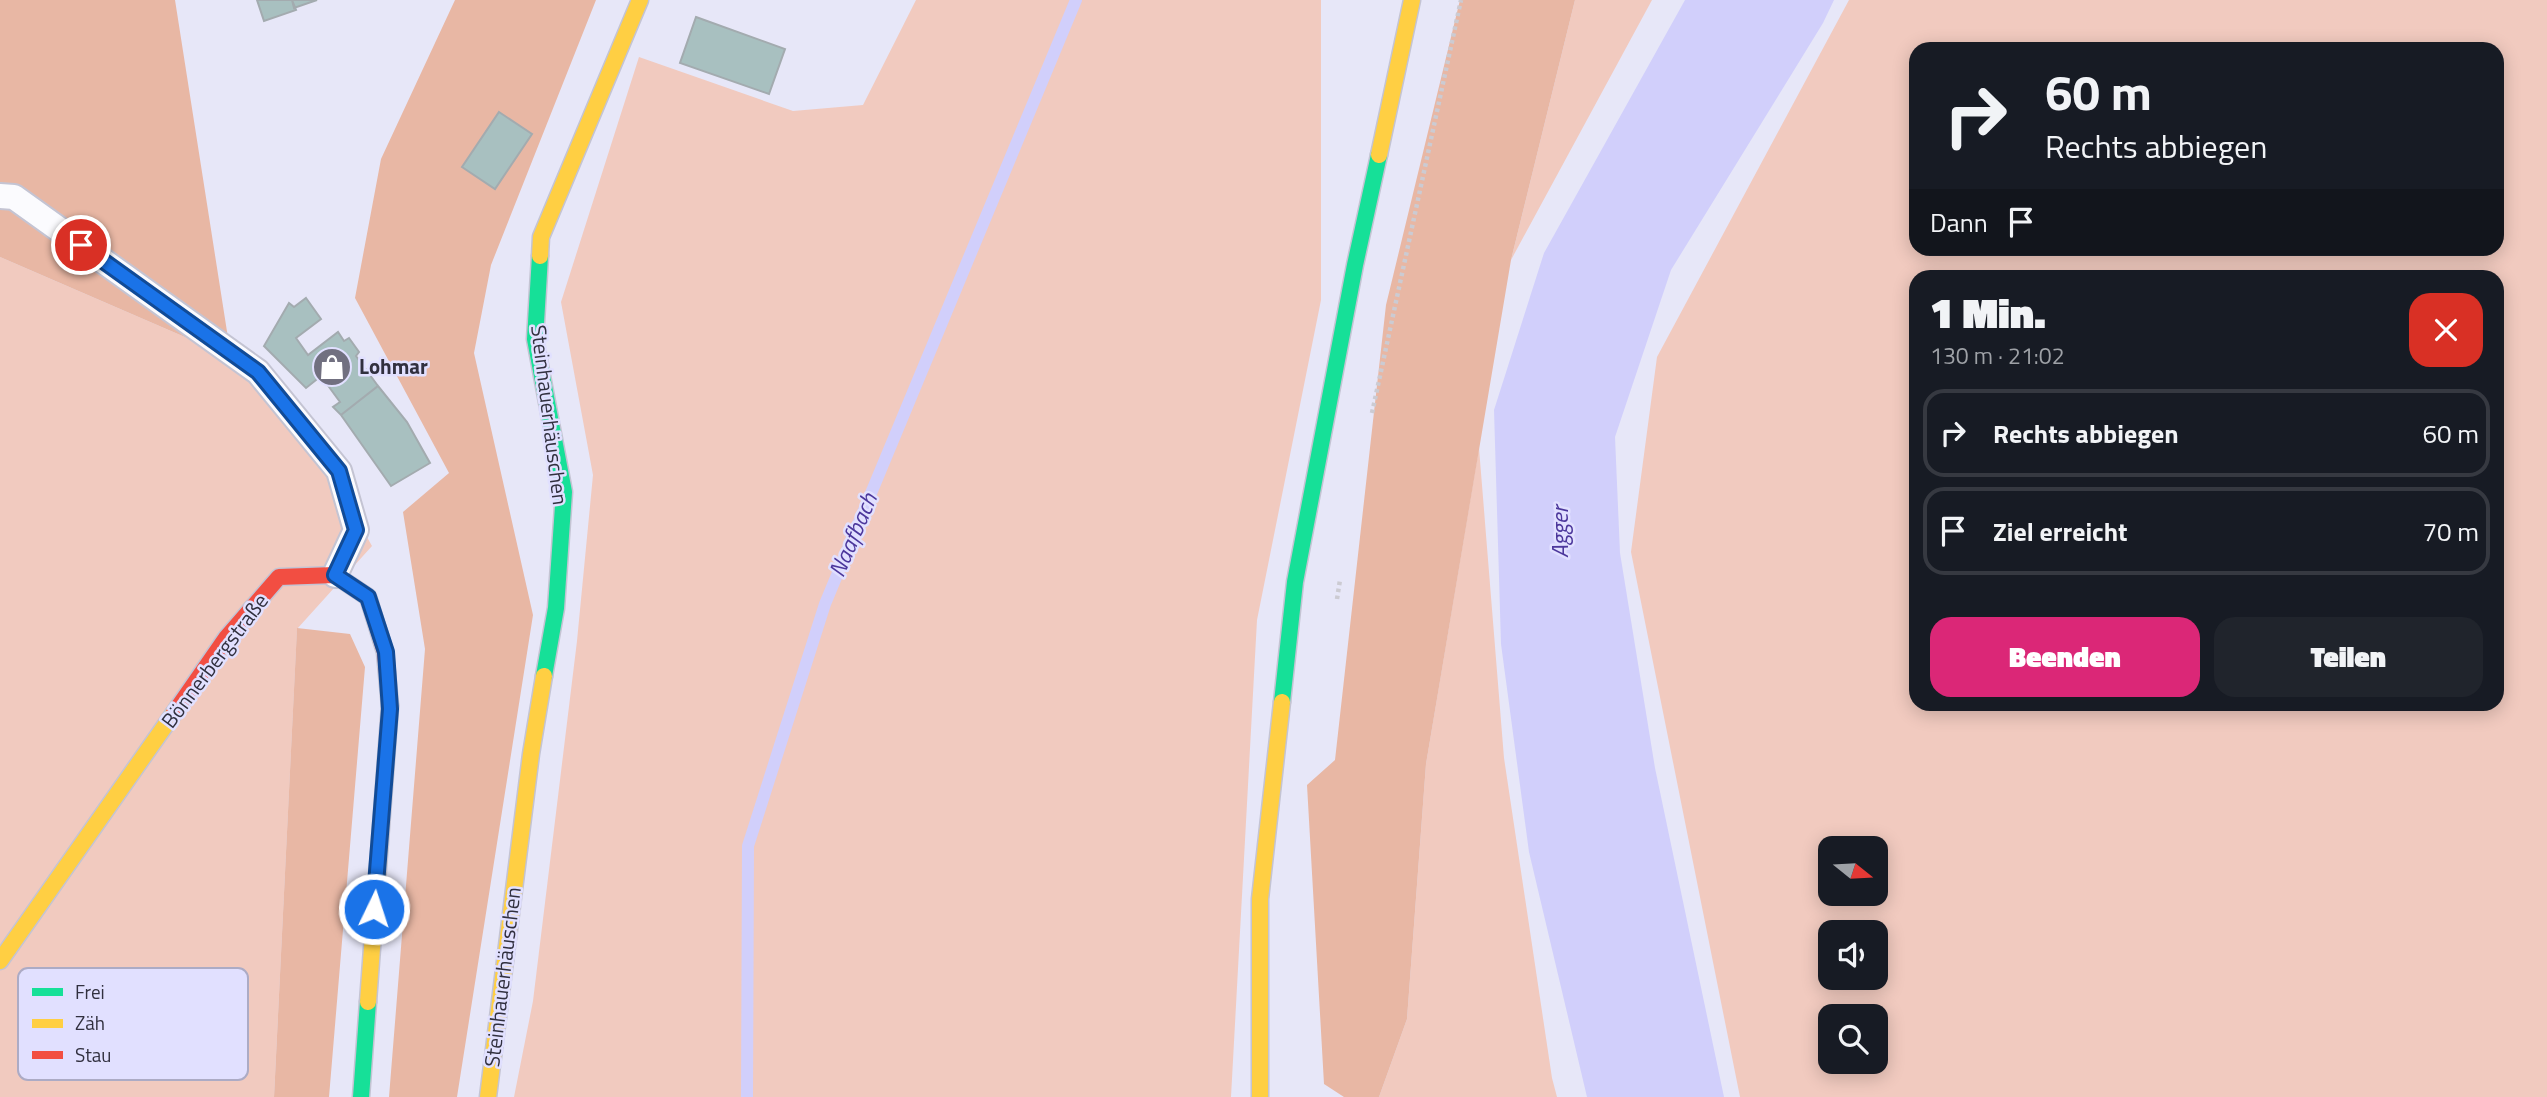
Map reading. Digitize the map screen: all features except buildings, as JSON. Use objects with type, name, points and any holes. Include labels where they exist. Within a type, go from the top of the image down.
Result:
[{"type":"street","name":"Steinhauerhäuschen","points":[[488,1097],[531,754],[556,608],[564,492],[535,339],[541,237],[640,0]]},
{"type":"street","points":[[1260,1097],[1260,899],[1295,582],[1355,265],[1412,0]]},
{"type":"street","points":[[335,575],[368,597],[386,652],[390,709],[361,1097]]},
{"type":"street","name":"Bönnerbergstraße","points":[[0,961],[226,638],[279,577],[335,575]]},
{"type":"lane","points":[[0,196],[14,197],[258,372],[339,471],[356,530],[335,575]]},
{"type":"path","points":[[1369,425],[1461,0]]},
{"type":"path","points":[[1336,610],[1341,570]]},
{"type":"shaded area","points":[[0,0],[175,0],[231,357],[0,257]]},
{"type":"shaded area","points":[[455,0],[596,0],[491,265],[474,353],[533,615],[457,1097],[389,1097],[425,649],[403,512],[449,473],[355,298],[381,159]]},
{"type":"shaded area","points":[[916,0],[1321,0],[1321,300],[1257,620],[1231,1097],[514,1097],[533,1001],[577,641],[593,475],[561,302],[639,57],[793,111],[863,105]]},
{"type":"shaded area","points":[[1460,0],[1575,0],[1511,260],[1426,764],[1407,1019],[1379,1097],[1344,1097],[1324,1084],[1307,785],[1335,760],[1386,305]]},
{"type":"shaded area","points":[[1575,0],[1652,0],[1511,260]]},
{"type":"shaded area","points":[[1849,0],[2547,0],[2547,1097],[1740,1097],[1631,552],[1657,357]]},
{"type":"shaded area","points":[[0,257],[231,357],[320,454],[372,546],[297,629],[274,1097],[0,1097]]},
{"type":"shaded area","points":[[1479,448],[1504,758],[1557,1097],[1379,1097],[1407,1019],[1426,764]]},
{"type":"shaded area","points":[[297,628],[350,634],[365,667],[329,1097],[274,1097]]},
{"type":"water","name":"Agger","points":[[1685,0],[1834,0],[1823,23],[1671,270],[1615,437],[1620,553],[1655,768],[1724,1097],[1587,1097],[1529,852],[1501,644],[1494,410],[1544,253]]},
{"type":"waterway","name":"Naafbach","points":[[747,1097],[748,846],[825,604],[1076,0]]},
{"type":"traffic: fast","points":[[1282,702],[1295,582],[1355,265],[1379,155]]},
{"type":"traffic: fast","points":[[540,256],[535,339],[564,492],[556,608],[544,676]]},
{"type":"traffic: fast","points":[[361,1097],[368,1002]]},
{"type":"traffic: slow","points":[[540,256],[541,237],[640,0]]},
{"type":"traffic: slow","points":[[1379,155],[1412,0]]},
{"type":"traffic: slow","points":[[488,1097],[531,754],[544,676]]},
{"type":"traffic: slow","points":[[1260,1097],[1260,899],[1282,702]]},
{"type":"traffic: slow","points":[[368,1002],[390,706]]},
{"type":"traffic: slow","points":[[0,961],[174,713]]},
{"type":"traffic: jam","points":[[174,713],[226,638],[279,577],[335,575],[368,597],[385,652],[390,706]]},
{"type":"place","name":"Lohmar","points":[[332,367]]},
{"type":"route","points":[[81,245],[258,372],[339,471],[356,530],[335,575],[368,597],[386,652],[390,709],[374,909]]}]
